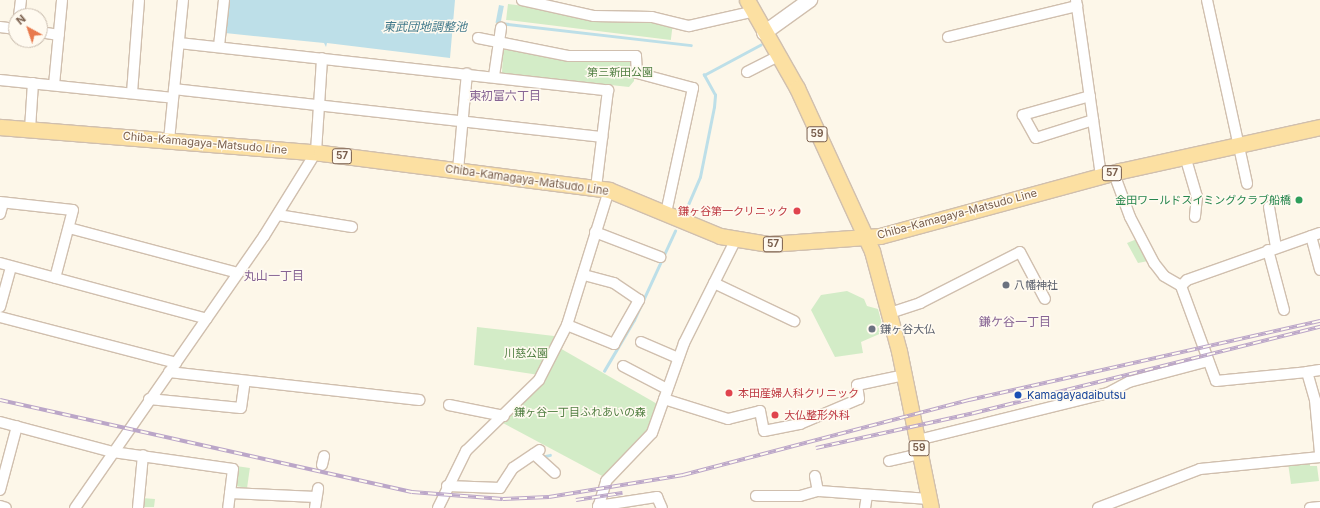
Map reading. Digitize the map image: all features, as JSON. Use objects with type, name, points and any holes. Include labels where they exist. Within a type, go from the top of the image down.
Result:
[{"type":"main road","name":"59","points":[[748,3],[778,56],[866,237],[890,313],[930,504]]},
{"type":"main road","name":"Chiba-Kamagaya-Matsudo Line","points":[[0,127],[316,152],[602,189],[735,241],[769,244],[866,237],[1101,176],[1320,127]]},
{"type":"street","points":[[54,85],[62,0]]},
{"type":"street","points":[[132,93],[139,0]]},
{"type":"street","points":[[169,140],[183,0]]},
{"type":"street","points":[[219,46],[224,0]]},
{"type":"street","points":[[522,0],[546,3],[594,16],[652,17],[690,26],[748,3]]},
{"type":"street","points":[[764,33],[810,0]]},
{"type":"street","points":[[1207,0],[1236,145],[1247,184]]},
{"type":"street","points":[[948,37],[1077,3],[1101,176]]},
{"type":"street","points":[[494,76],[501,44],[501,28]]},
{"type":"street","points":[[48,33],[59,35]]},
{"type":"street","points":[[478,38],[501,44],[569,56],[636,56],[637,73],[692,88],[676,218]]},
{"type":"street","points":[[179,43],[494,76],[608,90],[602,137],[602,189],[595,232],[584,275],[567,325],[539,380],[504,416],[466,451],[447,486],[438,508]]},
{"type":"street","points":[[747,72],[778,56]]},
{"type":"street","points":[[75,508],[149,399],[207,319],[278,214],[316,152],[322,58]]},
{"type":"street","points":[[458,170],[467,74]]},
{"type":"street","points":[[0,80],[132,93],[174,94],[319,105],[462,119],[602,137]]},
{"type":"street","points":[[30,129],[32,83]]},
{"type":"street","points":[[1090,96],[1023,115],[1036,138],[1093,120]]},
{"type":"street","points":[[1185,156],[1197,197],[1195,218]]},
{"type":"street","points":[[1116,178],[1130,217],[1157,267],[1169,281],[1181,286],[1216,381],[1320,370]]},
{"type":"street","points":[[0,214],[1,202],[73,210],[55,278]]},
{"type":"street","points":[[1268,207],[1272,248],[1284,310]]},
{"type":"street","points":[[278,214],[352,227]]},
{"type":"street","points":[[69,228],[238,273]]},
{"type":"street","points":[[595,232],[660,257]]},
{"type":"street","points":[[1181,286],[1187,280],[1272,248],[1315,234],[1320,270]]},
{"type":"street","points":[[662,508],[657,497],[598,507],[606,481],[652,433],[678,358],[735,241]]},
{"type":"street","points":[[890,313],[920,303],[1020,252],[1045,300]]},
{"type":"street","points":[[0,263],[207,319]]},
{"type":"street","points":[[0,307],[11,267]]},
{"type":"street","points":[[567,325],[614,344],[639,300],[614,283],[584,275]]},
{"type":"street","points":[[714,283],[794,321]]},
{"type":"street","points":[[0,317],[176,363]]},
{"type":"street","points":[[642,342],[678,358]]},
{"type":"street","points":[[889,460],[919,447],[1108,393],[1129,382],[1208,361]]},
{"type":"street","points":[[623,366],[665,394],[728,419],[760,411],[764,431],[800,424],[859,399],[857,385],[904,375]]},
{"type":"street","points":[[169,372],[419,400]]},
{"type":"street","points":[[1307,372],[1318,399],[1320,453]]},
{"type":"street","points":[[149,399],[241,408],[245,381]]},
{"type":"street","points":[[450,405],[504,416]]},
{"type":"street","points":[[0,422],[114,452],[233,469],[228,508]]},
{"type":"street","points":[[0,490],[17,426]]},
{"type":"street","points":[[447,486],[500,488],[512,468],[537,452],[555,473]]},
{"type":"street","points":[[138,508],[143,455]]},
{"type":"street","points":[[1098,508],[1200,469],[1320,457]]},
{"type":"street","points":[[815,476],[818,491]]},
{"type":"street","points":[[756,496],[807,498],[818,491],[930,504]]},
{"type":"street","points":[[230,493],[317,492],[315,508]]},
{"type":"street","points":[[866,508],[867,496]]},
{"type":"street","points":[[0,506],[6,508]]},
{"type":"street","points":[[1310,508],[1320,507]]},
{"type":"green space","points":[[508,4],[673,24],[671,40],[506,20]]},
{"type":"green space","name":"第三新田公園","points":[[506,48],[634,60],[634,81],[629,87],[502,73],[503,50]]},
{"type":"green space","points":[[1137,239],[1148,261],[1138,263],[1127,243]]},
{"type":"green space","points":[[847,291],[864,299],[867,306],[878,309],[884,332],[861,342],[863,353],[835,357],[811,310],[821,295]]},
{"type":"green space","name":"川慈公園","points":[[477,327],[554,336],[556,339],[539,375],[474,365]]},
{"type":"green space","name":"鎌ヶ谷一丁目ふれあいの森","points":[[558,347],[659,405],[650,431],[606,478],[501,422]]},
{"type":"green space","points":[[1310,462],[1310,466],[1317,466],[1319,481],[1291,484],[1288,463]]},
{"type":"green space","points":[[236,466],[250,468],[247,488],[233,486]]},
{"type":"green space","points":[[142,498],[155,499],[154,507],[142,507]]},
{"type":"water","name":"東武団地調整池","points":[[229,0],[455,0],[450,58],[327,43],[326,47],[324,43],[225,33]]},
{"type":"water","name":"東武団地調整池","points":[[499,5],[504,6],[500,24],[496,23]]},
{"type":"waterway","points":[[500,23],[691,45]]},
{"type":"waterway","points":[[684,214],[700,177],[714,107],[715,95],[704,75],[760,45]]},
{"type":"waterway","points":[[604,371],[634,320],[675,231]]},
{"type":"waterway","points":[[541,457],[550,455]]},
{"type":"railway","points":[[0,400],[412,492],[503,499],[549,497],[683,475],[969,400],[1320,321]]},
{"type":"railway","points":[[816,448],[974,413],[1320,327]]},
{"type":"railway","points":[[576,500],[622,493]]},
{"type":"place","name":"金田ワールドスイミングクラブ船橋","points":[[1299,200]]},
{"type":"place","name":"鎌ヶ谷第一クリニック","points":[[797,211]]},
{"type":"place","name":"八幡神社","points":[[1006,285]]},
{"type":"place","name":"鎌ヶ谷大仏","points":[[872,329]]},
{"type":"place","name":"本田産婦人科クリニック","points":[[729,393]]},
{"type":"place","name":"Kamagayadaibutsu","points":[[1018,395]]},
{"type":"place","name":"大仏整形外科","points":[[775,415]]},
{"type":"district","name":"東初富六丁目","points":[[505,96]]},
{"type":"district","name":"丸山一丁目","points":[[274,276]]},
{"type":"district","name":"鎌ケ谷一丁目","points":[[1015,322]]}]
